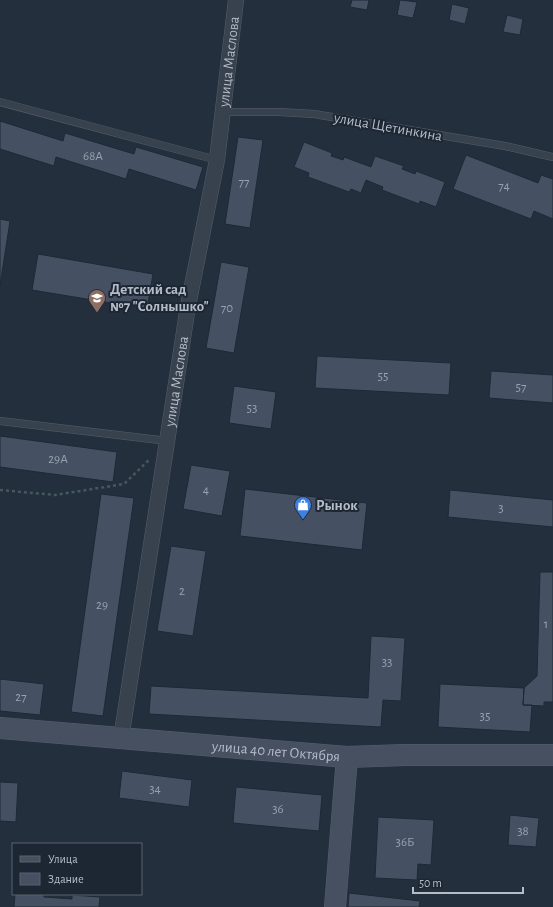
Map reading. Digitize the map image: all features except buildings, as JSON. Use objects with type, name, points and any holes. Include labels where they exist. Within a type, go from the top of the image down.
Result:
[{"type":"street","name":"улица Маслова","points":[[121,739],[188,306],[217,160],[236,0]]},
{"type":"street","name":"улица 40 лет Октября","points":[[0,728],[347,757],[405,755],[553,755]]},
{"type":"street","points":[[335,907],[347,757]]},
{"type":"lane","points":[[0,102],[217,160]]},
{"type":"lane","name":"улица Щетинкина","points":[[222,112],[279,112],[314,114],[505,146],[553,157]]},
{"type":"lane","points":[[0,421],[168,441]]},
{"type":"path","points":[[0,490],[55,496],[124,484],[168,441]]},
{"type":"place","name":"Детский сад №7 \"Солнышко\"","points":[[97,313]]},
{"type":"place","name":"Рынок","points":[[303,520]]}]
